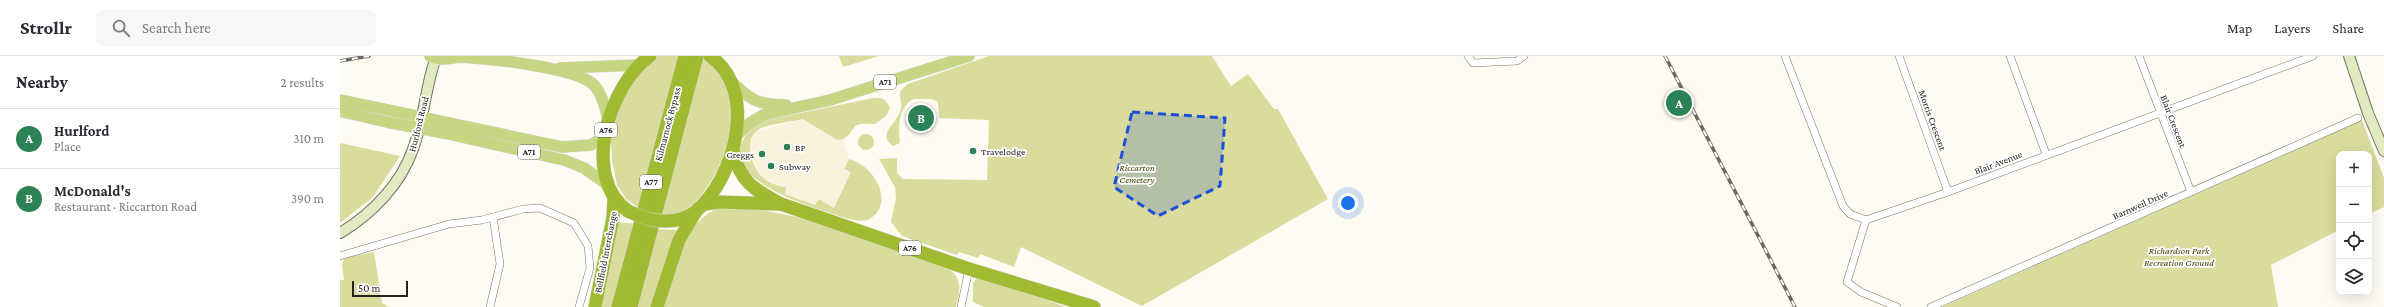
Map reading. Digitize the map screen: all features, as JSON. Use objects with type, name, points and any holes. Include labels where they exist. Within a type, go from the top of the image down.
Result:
[{"type":"highway","name":"Kilmarnock Bypass","points":[[618,307],[685,56]]},
{"type":"highway","name":"Kilmarnock Bypass","points":[[631,307],[697,56]]},
{"type":"highway","points":[[658,307],[679,240],[699,208],[711,197],[723,175],[733,150],[736,136],[737,108],[729,76],[729,56]]},
{"type":"highway","points":[[712,57],[729,76]]},
{"type":"highway","name":"A76","points":[[645,59],[621,88],[608,119],[605,136],[604,164],[608,185],[614,198],[628,211],[649,220],[666,222],[677,220],[699,208],[719,202],[780,204]]},
{"type":"highway","name":"A76","points":[[733,150],[742,177],[761,193],[780,204],[969,269],[1094,307]]},
{"type":"highway","name":"Bellfield Interchange","points":[[595,307],[612,218],[614,198]]},
{"type":"main road","name":"A71","points":[[736,136],[750,123],[763,115],[800,105],[830,100],[969,56]]},
{"type":"main road","points":[[2349,56],[2368,113],[2384,151]]},
{"type":"main road","points":[[433,58],[464,57],[550,68],[578,76],[593,85],[602,97],[608,119]]},
{"type":"main road","name":"Hurlford Road","points":[[340,233],[373,209],[404,169],[414,148],[433,58]]},
{"type":"main road","points":[[550,68],[645,59]]},
{"type":"main road","name":"A71","points":[[729,76],[747,96],[765,105],[800,105]]},
{"type":"main road","name":"A71","points":[[340,100],[562,147],[591,145],[605,136]]},
{"type":"main road","name":"A71","points":[[340,111],[564,160],[584,168],[608,185]]},
{"type":"street","points":[[1468,56],[1473,63],[1516,61],[1524,56]]},
{"type":"street","points":[[1785,56],[1844,206],[1850,214],[1866,220],[1846,282],[1861,292],[1897,307]]},
{"type":"street","name":"Morris Crescent","points":[[1899,56],[1948,192]]},
{"type":"street","points":[[2010,56],[2046,154]]},
{"type":"street","name":"Blair Crescent","points":[[2139,56],[2191,192]]},
{"type":"street","name":"Blair Avenue","points":[[1866,220],[1948,192],[2046,154],[2313,56]]},
{"type":"street","name":"Barnweil Drive","points":[[1931,307],[2358,118]]},
{"type":"street","points":[[340,256],[449,224],[482,220],[524,209],[540,208],[574,223],[588,246],[590,268],[579,307]]},
{"type":"street","points":[[490,307],[500,264],[493,217]]},
{"type":"street","points":[[961,307],[969,269]]},
{"type":"highlighted area","points":[[1132,112],[1225,118],[1220,186],[1158,216],[1114,187]]},
{"type":"shaded area","points":[[803,119],[837,140],[843,139],[849,159],[844,169],[851,172],[834,208],[819,199],[816,205],[785,194],[786,187],[777,186],[765,180],[752,164],[749,144],[757,131]]},
{"type":"green space","points":[[659,56],[680,56],[640,209],[626,199],[617,185],[612,160],[611,140],[619,105],[645,64]]},
{"type":"green space","points":[[703,56],[718,68],[727,84],[731,101],[731,120],[728,140],[722,159],[714,176],[697,200],[680,213],[662,216]]},
{"type":"green space","points":[[839,56],[879,56],[843,67]]},
{"type":"green space","name":"Riccarton Cemetery","points":[[989,56],[1212,56],[1231,86],[1248,74],[1274,109],[1278,109],[1328,199],[1142,306],[1021,247],[1014,267],[980,254],[978,258],[959,252],[957,255],[902,236],[891,222],[896,198],[895,187],[879,159],[897,158],[897,173],[903,179],[987,180],[989,120],[939,118],[938,102],[931,99],[913,99],[904,108],[900,119],[900,143],[893,146],[886,137],[887,132],[901,109],[901,90],[908,84]]},
{"type":"green space","points":[[873,98],[882,99],[887,103],[890,108],[886,116],[875,124],[856,125],[843,139],[837,140],[803,119],[762,128],[753,136],[750,146],[753,164],[765,180],[778,186],[786,187],[785,194],[815,205],[819,199],[834,208],[851,172],[844,169],[849,159],[858,163],[867,169],[874,177],[879,186],[881,195],[881,205],[877,213],[868,220],[863,221],[846,218],[808,206],[771,189],[755,178],[744,166],[739,152],[745,137],[762,121]]},
{"type":"green space","name":"Richardson Park Recreation Ground","points":[[2362,120],[2384,178],[2384,207],[2372,213],[2372,151],[2336,151],[2336,232],[2271,265],[2278,307],[1942,307]]},
{"type":"green space","points":[[863,134],[869,134],[874,139],[872,148],[869,150],[863,150],[858,145],[858,139]]},
{"type":"green space","points":[[340,143],[400,156],[373,197],[340,223]]},
{"type":"green space","points":[[720,207],[779,213],[808,220],[865,238],[949,269],[957,277],[959,286],[959,296],[956,307],[661,307],[675,264],[688,236],[696,225],[707,215]]},
{"type":"green space","points":[[617,222],[637,224],[614,307],[599,307]]},
{"type":"green space","points":[[656,229],[678,230],[652,307],[635,307]]},
{"type":"green space","points":[[374,252],[382,303],[389,307],[340,307],[340,280],[344,280],[342,266],[344,258]]},
{"type":"green space","points":[[977,278],[985,278],[1066,307],[984,307],[973,302],[973,283]]},
{"type":"railway","points":[[340,61],[369,56]]},
{"type":"railway","points":[[1665,56],[1795,307]]},
{"type":"place","name":"Hurlford","points":[[1679,103]]},
{"type":"place","name":"McDonald's","points":[[921,118]]},
{"type":"place","name":"BP","points":[[787,147]]},
{"type":"place","name":"Travelodge","points":[[973,151]]},
{"type":"place","name":"Greggs","points":[[762,154]]},
{"type":"place","name":"Subway","points":[[771,166]]}]
